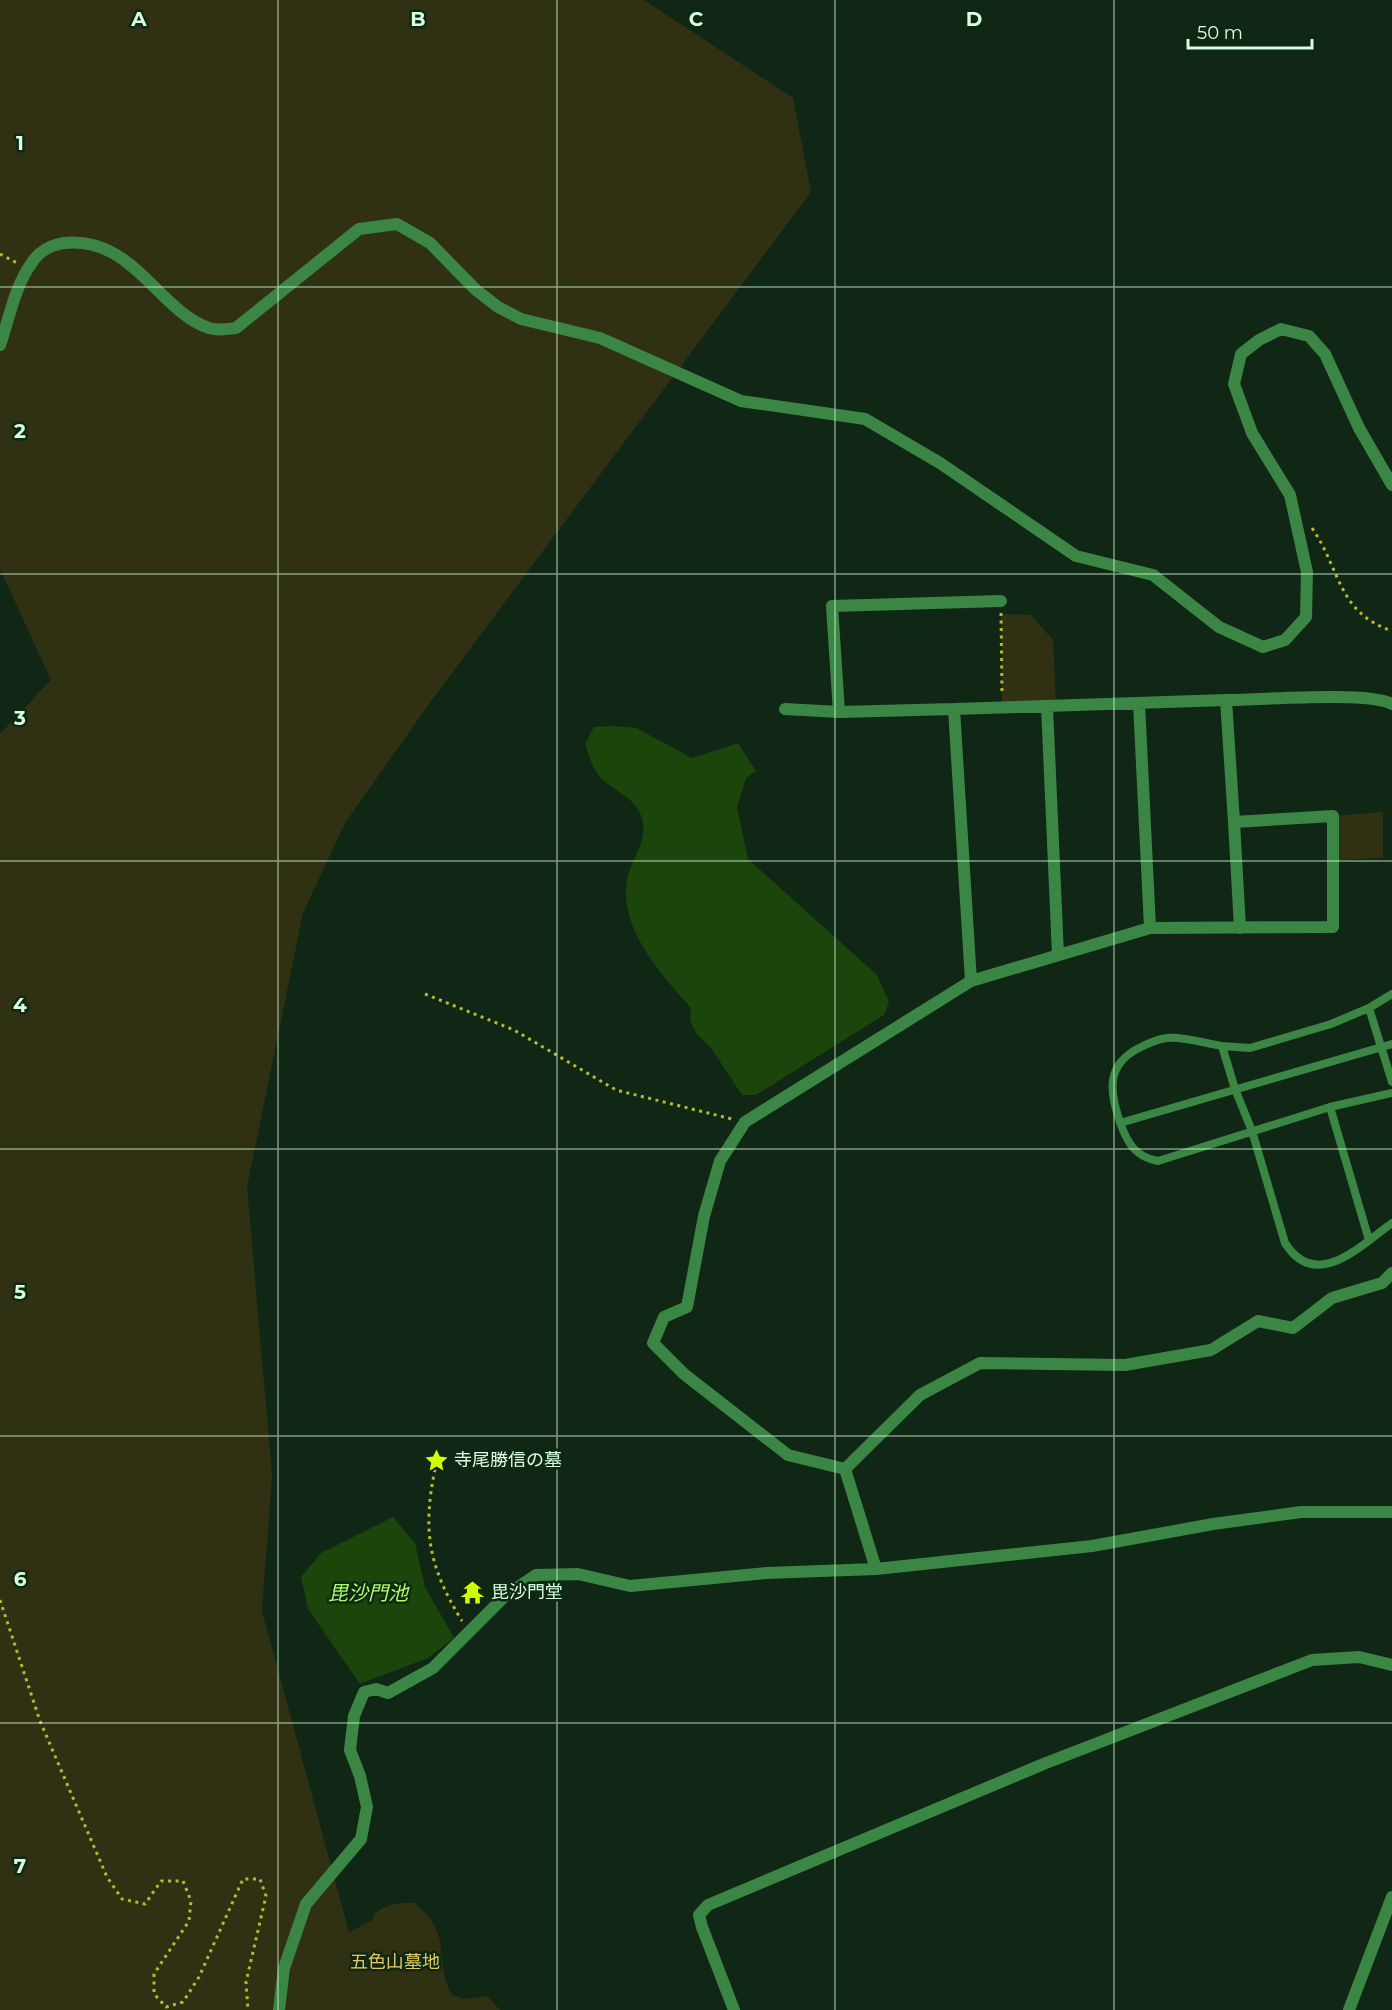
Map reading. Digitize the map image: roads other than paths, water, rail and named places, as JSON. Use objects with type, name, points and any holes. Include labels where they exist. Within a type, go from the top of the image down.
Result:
[{"type":"street","points":[[0,345],[31,263],[52,245],[80,242],[107,252],[132,264],[187,316],[210,329],[236,328],[359,229],[397,224],[430,243],[476,290],[498,307],[522,320],[600,338],[741,401],[866,419],[940,463],[1076,555],[1153,575],[1219,627],[1263,647],[1285,640],[1306,617],[1307,572],[1290,495],[1252,433],[1234,384],[1241,354],[1259,340],[1281,329],[1309,336],[1325,354],[1359,428],[1392,485]]},
{"type":"street","points":[[839,712],[832,606],[1001,601]]},
{"type":"street","points":[[785,709],[839,712],[1357,697],[1392,704]]},
{"type":"street","points":[[1226,700],[1240,928]]},
{"type":"street","points":[[1139,703],[1150,928]]},
{"type":"street","points":[[1047,706],[1058,955]]},
{"type":"street","points":[[954,709],[970,981]]},
{"type":"street","points":[[845,1469],[788,1455],[684,1374],[653,1344],[664,1317],[687,1307],[704,1216],[720,1161],[745,1122],[970,981],[1150,928],[1333,927],[1333,816],[1234,822]]},
{"type":"street","points":[[845,1469],[920,1395],[980,1363],[1125,1365],[1211,1350],[1258,1321],[1293,1328],[1332,1298],[1382,1283],[1392,1273]]},
{"type":"street","points":[[845,1469],[876,1569]]},
{"type":"street","points":[[279,2010],[284,1968],[306,1904],[361,1839],[367,1807],[360,1776],[350,1750],[354,1716],[364,1692],[376,1689],[388,1693],[433,1668],[468,1630],[505,1596],[536,1575],[578,1574],[630,1586],[766,1573],[876,1569],[1092,1546],[1213,1524],[1301,1512],[1392,1512]]},
{"type":"street","points":[[734,2010],[699,1915],[708,1905],[1046,1763],[1312,1660],[1359,1658],[1392,1665]]},
{"type":"street","points":[[1349,2010],[1392,1898]]},
{"type":"lane","points":[[1392,994],[1369,1008],[1331,1024],[1250,1048],[1168,1037],[1125,1054],[1112,1078],[1113,1104],[1126,1140],[1136,1152],[1146,1159],[1158,1161],[1330,1107],[1392,1093]]},
{"type":"lane","points":[[1369,1008],[1392,1082]]},
{"type":"lane","points":[[1120,1123],[1392,1044]]},
{"type":"lane","points":[[1222,1046],[1235,1089],[1252,1131],[1285,1243],[1293,1256],[1316,1266],[1341,1261],[1392,1223]]},
{"type":"lane","points":[[1330,1107],[1369,1240]]},
{"type":"water","points":[[594,727],[636,728],[692,758],[738,743],[756,771],[746,778],[737,808],[748,859],[877,975],[889,1002],[884,1015],[756,1095],[742,1095],[711,1048],[696,1033],[690,1020],[691,1008],[654,964],[634,930],[628,912],[626,894],[628,875],[642,840],[642,818],[631,801],[608,785],[600,776],[585,744]]},
{"type":"water","name":"毘沙門池","points":[[393,1517],[415,1543],[425,1587],[454,1638],[428,1658],[360,1684],[308,1609],[301,1577],[321,1553]]},
{"type":"place","name":"寺尾勝信の墓","points":[[436,1460]]},
{"type":"place","name":"毘沙門堂","points":[[473,1592]]},
{"type":"park label","name":"五色山墓地","points":[[395,1962]]}]
